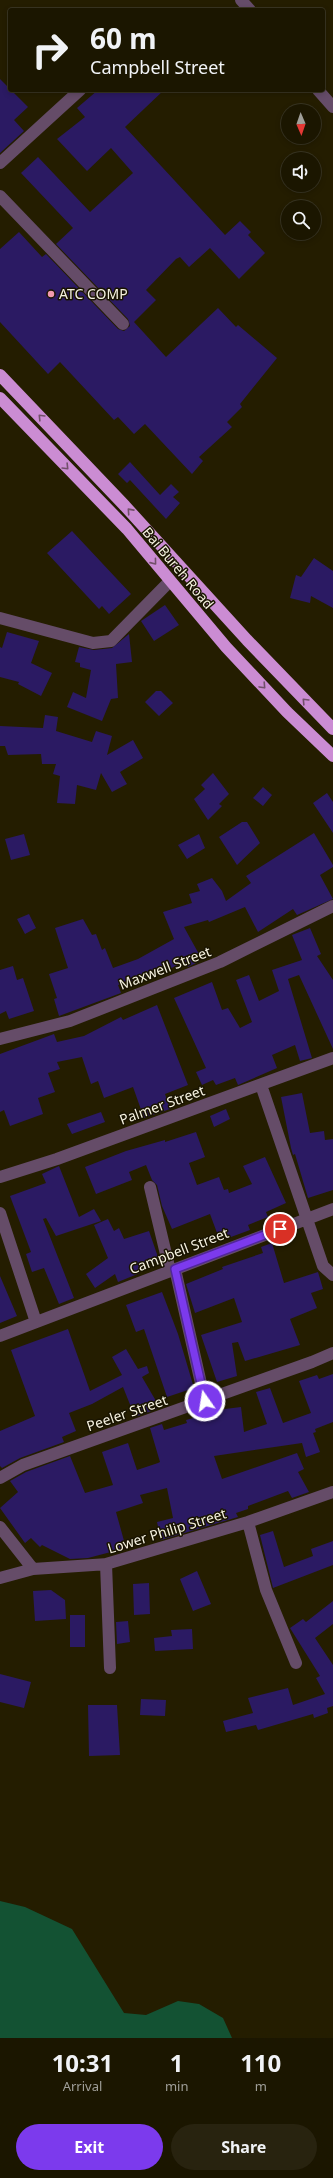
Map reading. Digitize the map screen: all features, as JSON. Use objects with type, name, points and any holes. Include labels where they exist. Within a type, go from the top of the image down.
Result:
[{"type":"highway","name":"Bai Bureh Road","points":[[0,375],[125,506],[247,640],[333,729]]},
{"type":"highway","name":"Bai Bureh Road","points":[[0,398],[127,529],[169,582],[226,647],[288,712],[333,756]]},
{"type":"street","points":[[241,0],[248,8]]},
{"type":"street","points":[[0,163],[78,92]]},
{"type":"street","points":[[320,92],[333,107]]},
{"type":"street","points":[[0,196],[123,324]]},
{"type":"street","points":[[0,618],[93,643],[110,641],[169,582]]},
{"type":"street","name":"Maxwell Street","points":[[0,1039],[70,1021],[220,962],[333,906]]},
{"type":"street","name":"Palmer Street","points":[[0,1177],[57,1158],[333,1058]]},
{"type":"street","points":[[261,1084],[323,1266],[333,1275]]},
{"type":"street","points":[[150,1187],[205,1401]]},
{"type":"street","name":"Campbell Street","points":[[0,1336],[333,1209]]},
{"type":"street","points":[[0,1213],[36,1322]]},
{"type":"street","name":"Peeler Street","points":[[0,1478],[22,1465],[205,1401],[333,1353]]},
{"type":"street","name":"Lower Philip Street","points":[[110,1668],[106,1564],[248,1522],[333,1492]]},
{"type":"street","points":[[248,1522],[266,1590],[296,1663]]},
{"type":"street","points":[[0,1527],[33,1569]]},
{"type":"street","points":[[0,1578],[33,1569],[108,1564]]},
{"type":"green space","points":[[0,1901],[25,1907],[72,1929],[124,2013],[146,2015],[178,2001],[199,2004],[223,2018],[232,2038],[0,2038]]},
{"type":"building","points":[[0,79],[8,87],[8,92],[13,92],[28,107],[14,120],[24,131],[0,153]]},
{"type":"building","points":[[96,92],[162,92],[125,127],[225,235],[240,221],[251,232],[248,235],[265,253],[239,279],[210,248],[189,267],[180,257],[176,259],[146,290],[156,300],[134,322],[166,357],[218,308],[236,327],[238,325],[277,358],[240,404],[242,407],[227,422],[232,427],[199,457],[203,461],[192,474],[145,424],[134,434],[118,417],[114,420],[60,362],[48,374],[0,322],[0,249],[19,232],[42,257],[46,254],[118,329],[124,331],[130,326],[128,319],[56,244],[73,228],[21,173],[38,157],[90,212],[133,173],[111,148],[87,171],[57,139],[85,117],[77,108]]},
{"type":"building","points":[[130,462],[160,495],[171,484],[179,492],[173,497],[180,503],[166,519],[130,480],[127,483],[118,474]]},
{"type":"building","points":[[72,531],[131,594],[109,614],[102,606],[99,609],[47,553]]},
{"type":"building","points":[[314,558],[333,571],[333,608],[311,596],[310,603],[290,598],[296,575],[301,577]]},
{"type":"building","points":[[165,605],[179,625],[154,641],[141,621]]},
{"type":"building","points":[[7,632],[39,641],[31,663],[52,673],[41,696],[18,684],[19,682],[0,677],[0,647],[2,648]]},
{"type":"building","points":[[129,634],[132,662],[116,664],[118,698],[111,699],[102,721],[67,707],[73,692],[86,698],[91,670],[80,667],[80,663],[75,662],[79,647],[94,650],[112,648]]},
{"type":"building","points":[[156,691],[161,691],[173,703],[159,716],[145,702]]},
{"type":"building","points":[[45,715],[58,717],[56,731],[92,742],[96,731],[112,736],[107,755],[133,740],[143,758],[120,772],[127,784],[112,792],[101,773],[96,790],[77,785],[75,804],[57,803],[60,776],[53,774],[56,764],[42,764],[41,754],[8,755],[5,746],[0,746],[0,726],[43,728]]},
{"type":"building","points":[[213,773],[229,794],[219,804],[222,806],[208,820],[194,799],[205,789],[201,785]]},
{"type":"building","points":[[263,787],[272,795],[263,806],[253,798]]},
{"type":"building","points":[[327,793],[333,802],[333,833],[313,803]]},
{"type":"building","points":[[242,822],[247,822],[260,843],[237,865],[219,837]]},
{"type":"building","points":[[314,833],[333,865],[333,867],[320,875],[333,899],[297,915],[293,909],[258,932],[245,907],[209,922],[208,920],[184,927],[200,956],[200,961],[188,967],[185,961],[164,972],[162,969],[148,976],[118,985],[121,993],[59,1016],[54,999],[57,998],[49,974],[68,968],[55,928],[83,919],[92,935],[96,934],[102,950],[105,948],[113,968],[138,959],[174,939],[163,912],[192,903],[189,894],[200,891],[197,884],[212,878],[222,891],[226,901],[251,883],[246,876]]},
{"type":"building","points":[[24,834],[30,855],[11,860],[5,839]]},
{"type":"building","points":[[199,834],[205,848],[187,859],[178,845]]},
{"type":"building","points":[[29,914],[36,928],[25,934],[17,919]]},
{"type":"building","points":[[310,928],[321,954],[317,956],[333,980],[333,1049],[299,975],[288,979],[312,1058],[300,1061],[295,1045],[272,1055],[277,1068],[238,1085],[235,1078],[216,1085],[213,1080],[202,1085],[196,1072],[206,1068],[174,998],[212,982],[222,1010],[228,1008],[240,1028],[252,1022],[236,980],[249,975],[259,1001],[279,991],[272,970],[302,960],[292,935]]},
{"type":"building","points":[[13,966],[17,980],[23,978],[34,1011],[9,1019],[6,1011],[0,1014],[0,970]]},
{"type":"building","points":[[157,1005],[188,1085],[165,1094],[170,1109],[144,1118],[133,1087],[104,1098],[98,1081],[91,1084],[82,1057],[57,1062],[60,1069],[48,1073],[55,1092],[38,1098],[43,1114],[10,1126],[4,1110],[0,1112],[0,1054],[54,1034],[57,1042],[84,1036],[121,1017],[123,1020]]},
{"type":"building","points":[[302,1093],[310,1133],[324,1131],[325,1140],[333,1139],[333,1190],[308,1198],[295,1154],[293,1155],[291,1148],[281,1097]]},
{"type":"building","points":[[226,1109],[230,1119],[214,1127],[210,1116]]},
{"type":"building","points":[[101,1112],[105,1122],[72,1134],[67,1124]]},
{"type":"building","points":[[196,1132],[205,1157],[189,1163],[197,1185],[219,1177],[224,1190],[228,1189],[229,1193],[252,1184],[243,1166],[265,1157],[286,1203],[266,1212],[268,1217],[248,1225],[250,1230],[220,1241],[210,1214],[172,1229],[162,1206],[157,1185],[152,1180],[146,1165],[129,1172],[132,1180],[96,1194],[85,1167],[126,1151],[165,1140],[165,1142]]},
{"type":"building","points":[[59,1166],[79,1217],[94,1209],[101,1221],[56,1236],[46,1218],[43,1219],[74,1298],[59,1304],[44,1268],[32,1272],[26,1254],[31,1252],[10,1196],[46,1183],[42,1174]]},
{"type":"building","points":[[108,1219],[114,1231],[119,1228],[124,1239],[149,1231],[159,1260],[138,1267],[140,1273],[118,1282],[115,1274],[95,1288],[86,1274],[108,1258],[94,1225]]},
{"type":"building","points":[[272,1243],[284,1283],[318,1272],[323,1289],[311,1293],[317,1308],[290,1319],[300,1345],[245,1361],[238,1342],[232,1343],[237,1376],[217,1382],[201,1335],[242,1322],[234,1298],[195,1313],[186,1284],[223,1269],[222,1267],[263,1253],[261,1247]]},
{"type":"building","points":[[0,1276],[17,1316],[0,1323]]},
{"type":"building","points":[[162,1292],[178,1334],[194,1388],[167,1397],[144,1329],[136,1332],[126,1305]]},
{"type":"building","points":[[68,1329],[90,1391],[122,1375],[112,1357],[126,1349],[138,1369],[147,1366],[149,1373],[142,1377],[156,1401],[154,1402],[157,1409],[135,1417],[123,1387],[92,1404],[69,1413],[76,1431],[62,1437],[64,1442],[20,1458],[2,1468],[0,1466],[0,1431],[35,1416],[11,1350]]},
{"type":"building","points":[[333,1374],[333,1422],[315,1429],[316,1432],[313,1433],[320,1452],[306,1457],[302,1443],[214,1456],[222,1479],[297,1453],[304,1469],[298,1472],[309,1492],[292,1498],[288,1491],[248,1506],[248,1509],[236,1513],[238,1517],[161,1540],[157,1522],[173,1518],[167,1488],[140,1495],[143,1503],[116,1512],[126,1548],[88,1558],[70,1559],[42,1545],[40,1547],[31,1538],[25,1543],[0,1508],[18,1492],[10,1481],[26,1472],[70,1456],[85,1493],[113,1485],[102,1452],[128,1443],[137,1470],[160,1462],[150,1428],[162,1424],[164,1430],[187,1423],[186,1420],[225,1409],[241,1407],[244,1432],[267,1424],[256,1392],[270,1388],[283,1423],[311,1413],[299,1381],[317,1375],[319,1379]]},
{"type":"building","points":[[273,1531],[284,1567],[313,1556],[311,1549],[333,1541],[333,1565],[273,1588],[260,1535]]},
{"type":"building","points":[[197,1571],[211,1604],[193,1611],[180,1579]]},
{"type":"building","points":[[149,1583],[150,1614],[134,1615],[133,1584]]},
{"type":"building","points":[[51,1590],[65,1600],[66,1619],[35,1621],[33,1591]]},
{"type":"building","points":[[333,1601],[333,1624],[315,1638],[333,1665],[333,1706],[327,1708],[328,1713],[314,1718],[313,1714],[258,1730],[256,1725],[226,1732],[223,1721],[253,1713],[248,1698],[288,1688],[293,1705],[325,1694],[316,1678],[320,1676],[290,1628],[303,1619],[306,1622]]},
{"type":"building","points":[[70,1615],[85,1615],[85,1647],[70,1647]]},
{"type":"building","points":[[128,1621],[130,1642],[117,1644],[116,1622]]},
{"type":"building","points":[[192,1629],[193,1649],[155,1651],[154,1638],[172,1636],[171,1630]]},
{"type":"building","points":[[0,1674],[31,1682],[24,1708],[0,1702]]},
{"type":"building","points":[[141,1699],[166,1700],[165,1716],[140,1715]]},
{"type":"building","points":[[88,1705],[117,1705],[120,1755],[89,1756]]},
{"type":"place","name":"ATC COMP","points":[[51,294]]},
{"type":"route","points":[[205,1401],[175,1269],[280,1229]]}]
